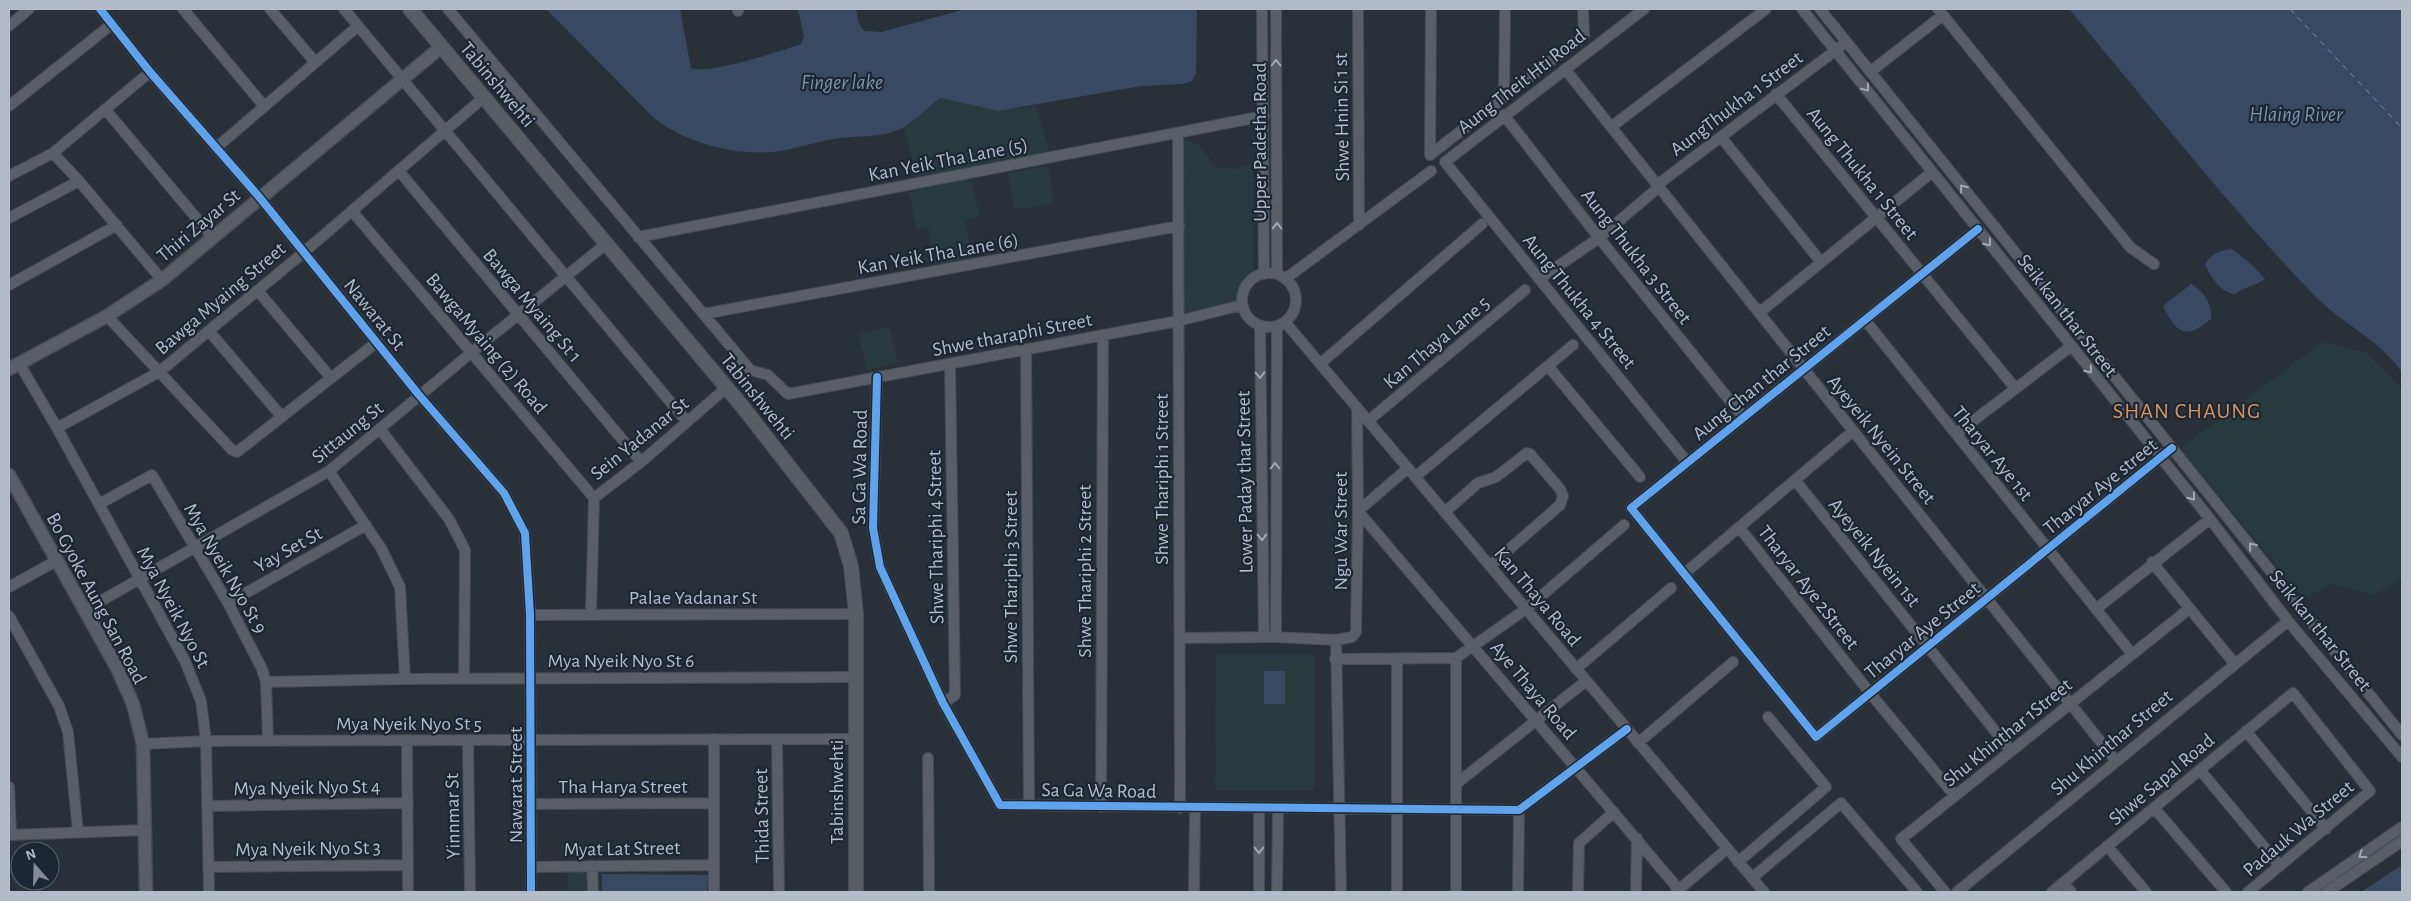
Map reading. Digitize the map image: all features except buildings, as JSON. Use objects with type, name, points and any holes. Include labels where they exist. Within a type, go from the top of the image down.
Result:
[{"type":"main road","name":"Tabinshwehti","points":[[410,9],[726,388],[840,533],[851,566],[856,614],[856,892]]},
{"type":"street","name":"Nawarat St","points":[[100,9],[150,72],[260,198],[419,395],[504,493],[525,533],[530,614],[531,678]]},
{"type":"street","points":[[183,9],[264,106]]},
{"type":"street","points":[[270,9],[315,62]]},
{"type":"street","points":[[344,9],[687,422]]},
{"type":"street","points":[[448,9],[703,314]]},
{"type":"street","name":"Upper Padetha Road","points":[[1276,9],[1281,276]]},
{"type":"street","name":"Shwe Hnin Si 1 st","points":[[1358,9],[1360,225]]},
{"type":"street","points":[[1431,9],[1430,155],[1584,35],[1583,9]]},
{"type":"street","points":[[1504,97],[1505,9]]},
{"type":"street","name":"Aung Theit Hti Road","points":[[1445,162],[1644,9]]},
{"type":"street","points":[[1611,127],[1766,9]]},
{"type":"street","name":"Seik kan thar Street","points":[[1802,9],[2070,347],[2210,518],[2288,621],[2402,757]]},
{"type":"street","name":"Seik kan thar Street","points":[[1820,9],[2402,735]]},
{"type":"street","points":[[9,26],[24,10]]},
{"type":"street","name":"Upper Padetha Road","points":[[1264,10],[1264,274]]},
{"type":"street","points":[[1870,72],[1941,12],[2130,246],[2154,264]]},
{"type":"street","points":[[9,106],[112,24]]},
{"type":"street","points":[[216,148],[358,26]]},
{"type":"street","name":"AungThukha 1 Street","points":[[1539,279],[1599,238],[1658,186],[1846,42]]},
{"type":"street","name":"Thiri Zayar St","points":[[14,366],[107,316],[162,280],[441,47]]},
{"type":"street","name":"Ayeyeik Nyein Street","points":[[1565,69],[2116,761]]},
{"type":"street","points":[[9,176],[54,153],[150,72]]},
{"type":"street","name":"Aung Thukha 1 Street","points":[[1776,94],[2014,388]]},
{"type":"street","name":"Bawga Myaing Street","points":[[57,428],[159,372],[303,253],[483,98]]},
{"type":"street","points":[[105,109],[213,238]]},
{"type":"street","name":"Aung Thukha 3 Street","points":[[1504,115],[1599,238],[1743,417]]},
{"type":"street","name":"Kan Yeik Tha Lane (5)","points":[[638,237],[1264,116]]},
{"type":"street","name":"Shwe Thariphi 1 Street","points":[[1178,133],[1180,808]]},
{"type":"street","points":[[1721,137],[1821,262]]},
{"type":"street","points":[[54,153],[162,280]]},
{"type":"street","name":"Aung Thukha 4 Street","points":[[1445,162],[1687,462]]},
{"type":"street","name":"Bawga Myaing St 1","points":[[398,171],[641,462]]},
{"type":"street","points":[[1281,276],[1360,225],[1431,171]]},
{"type":"street","points":[[1759,312],[1932,172]]},
{"type":"street","points":[[9,218],[79,181]]},
{"type":"street","name":"BawgaMyaing (2) Road","points":[[352,211],[594,498]]},
{"type":"street","points":[[1320,364],[1482,224]]},
{"type":"street","points":[[9,285],[117,225]]},
{"type":"street","name":"Kan Yeik Tha Lane (6)","points":[[703,314],[1179,226]]},
{"type":"street","name":"Aung Chan thar Street","points":[[1685,573],[1631,508],[1978,229]]},
{"type":"street","name":"Sittaung St","points":[[85,610],[329,471],[419,395],[606,244]]},
{"type":"street","points":[[1264,274],[1281,276],[1292,286],[1296,294],[1296,304],[1293,313],[1281,324],[1260,326],[1251,322],[1245,314],[1242,305],[1243,292],[1248,283],[1264,274]]},
{"type":"street","points":[[258,290],[331,378]]},
{"type":"street","name":"Kan Thaya Lane 5","points":[[1368,421],[1526,290]]},
{"type":"street","name":"Shwe tharaphi Street","points":[[703,314],[750,370],[768,374],[788,394],[1178,321],[1242,305]]},
{"type":"street","points":[[107,316],[232,450],[237,452],[377,342]]},
{"type":"street","name":"Tharyar Aye 1st","points":[[1864,320],[2132,654]]},
{"type":"street","name":"Kan Thaya Road","points":[[1281,324],[1320,364],[1357,407],[1764,892]]},
{"type":"street","name":"Lower Paday thar Street","points":[[1276,637],[1281,324]]},
{"type":"street","name":"Lower Paday thar Street","points":[[1260,326],[1264,637]]},
{"type":"street","points":[[209,331],[282,417]]},
{"type":"street","name":"Shwe Thariphi 2 Street","points":[[1101,807],[1103,335]]},
{"type":"street","points":[[1415,477],[1573,345]]},
{"type":"street","points":[[1956,434],[2070,347]]},
{"type":"street","name":"Shwe Thariphi 3 Street","points":[[1026,349],[1029,805]]},
{"type":"street","name":"Shwe Thariphi 4 Street","points":[[943,703],[955,695],[950,364]]},
{"type":"street","name":"Mya Nyeik Nyo St","points":[[14,366],[57,428],[185,661],[201,701],[206,741],[209,892]]},
{"type":"street","points":[[1548,366],[1640,477]]},
{"type":"street","name":"Sa Ga Wa Road","points":[[877,377],[874,528],[880,567],[943,703],[1000,805],[1519,810]]},
{"type":"street","name":"Sein Yadanar St","points":[[591,614],[594,498],[641,462],[726,388]]},
{"type":"street","name":"Ngu War Street","points":[[1336,640],[1352,637],[1356,632],[1357,407]]},
{"type":"street","points":[[380,429],[449,519],[465,550],[464,678]]},
{"type":"street","points":[[1685,573],[1853,431]]},
{"type":"street","name":"Tharyar Aye street","points":[[2048,549],[2172,448]]},
{"type":"street","points":[[1445,512],[1478,483],[1496,477],[1527,453],[1560,488],[1563,496],[1560,505],[1490,566]]},
{"type":"street","points":[[1358,511],[1408,468]]},
{"type":"street","points":[[329,471],[381,548],[400,587],[405,679]]},
{"type":"street","name":"Bo Gyoke Aung San Road","points":[[9,475],[117,668],[133,704],[143,744],[146,892]]},
{"type":"street","name":"Mya Nyeik Nyo St 9","points":[[99,504],[152,475],[228,603],[262,668],[266,682],[268,741]]},
{"type":"street","name":"Ayeyeik Nyein 1st","points":[[1795,480],[2011,751]]},
{"type":"street","name":"Aye Thaya Road","points":[[1358,511],[1637,838],[1679,892]]},
{"type":"street","points":[[2096,608],[2210,518]]},
{"type":"street","name":"Yay Set St","points":[[228,603],[366,525]]},
{"type":"street","points":[[1336,659],[1456,658],[1526,609],[1624,525]]},
{"type":"street","name":"Tharyar Aye 2Street","points":[[1740,527],[1870,693],[1955,796]]},
{"type":"street","name":"Tharyar Aye Street","points":[[1685,573],[1816,737],[2048,549]]},
{"type":"street","points":[[9,587],[56,561]]},
{"type":"street","points":[[2152,562],[2234,663]]},
{"type":"street","points":[[1576,669],[1672,588]]},
{"type":"street","name":"Shu Khinthar 1Street","points":[[1945,892],[1901,839],[2189,609]]},
{"type":"street","name":"Palae Yadanar St","points":[[530,614],[856,614]]},
{"type":"street","points":[[9,616],[59,706],[68,732],[78,832]]},
{"type":"street","name":"Shu Khinthar Street","points":[[1957,892],[2234,663],[2288,621]]},
{"type":"street","points":[[1180,638],[1276,637],[1336,640],[1338,808],[1342,892]]},
{"type":"street","points":[[1456,658],[1456,892]]},
{"type":"street","points":[[1397,659],[1397,892]]},
{"type":"street","points":[[1638,742],[1733,662]]},
{"type":"street","name":"Mya Nyeik Nyo St 6","points":[[266,682],[464,678],[856,677]]},
{"type":"street","name":"Nawarat Street","points":[[531,678],[533,804],[531,892]]},
{"type":"street","points":[[1456,784],[1586,681]]},
{"type":"street","name":"Shwe Sapal Road","points":[[2052,892],[2155,809],[2246,731],[2294,694],[2370,791]]},
{"type":"street","points":[[1738,862],[1826,787],[1768,717]]},
{"type":"street","points":[[1518,892],[1519,810],[1627,729]]},
{"type":"street","points":[[2246,731],[2326,829]]},
{"type":"street","name":"Mya Nyeik Nyo St 5","points":[[143,744],[206,741],[856,738]]},
{"type":"street","points":[[714,739],[714,892]]},
{"type":"street","name":"Thida Street","points":[[777,739],[779,892]]},
{"type":"street","points":[[406,740],[408,892]]},
{"type":"street","name":"Yinnmar St","points":[[468,740],[470,892]]},
{"type":"street","points":[[928,758],[929,892]]},
{"type":"street","points":[[2200,770],[2280,866]]},
{"type":"street","points":[[9,787],[10,835],[146,830]]},
{"type":"street","name":"Padauk Wa Street","points":[[2248,892],[2370,791]]},
{"type":"street","name":"Mya Nyeik Nyo St 4","points":[[207,806],[408,803]]},
{"type":"street","name":"Tha Harya Street","points":[[533,804],[713,803]]},
{"type":"street","points":[[1752,878],[1841,804],[1917,892]]},
{"type":"street","points":[[1194,892],[1195,808]]},
{"type":"street","points":[[1259,808],[1259,892]]},
{"type":"street","points":[[1277,892],[1278,809]]},
{"type":"street","points":[[2155,809],[2226,892]]},
{"type":"street","points":[[1578,892],[1579,843],[1614,812]]},
{"type":"street","points":[[2308,892],[2402,828]]},
{"type":"street","points":[[1636,892],[1637,838]]},
{"type":"street","points":[[2327,892],[2402,841]]},
{"type":"street","points":[[2107,846],[2146,892]]},
{"type":"street","points":[[1679,892],[1727,849]]},
{"type":"street","name":"Mya Nyeik Nyo St 3","points":[[208,867],[408,865]]},
{"type":"street","name":"Myat Lat Street","points":[[532,867],[714,865]]},
{"type":"street","points":[[592,866],[593,892]]},
{"type":"street","points":[[2064,883],[2071,892]]},
{"type":"green space","points":[[940,98],[998,111],[1036,106],[1050,154],[917,179],[904,128]]},
{"type":"green space","points":[[1182,140],[1197,143],[1217,168],[1236,169],[1253,163],[1253,270],[1241,284],[1237,302],[1183,313]]},
{"type":"green space","points":[[1048,166],[1054,203],[1014,210],[1008,173]]},
{"type":"green space","points":[[971,178],[980,217],[965,220],[973,258],[935,266],[928,228],[917,230],[909,192]]},
{"type":"green space","points":[[890,327],[898,362],[867,370],[858,334]]},
{"type":"green space","points":[[2323,342],[2367,353],[2402,389],[2402,579],[2373,595],[2333,584],[2304,598],[2180,449]]},
{"type":"green space","points":[[1216,655],[1314,655],[1314,790],[1215,790]]},
{"type":"green space","points":[[588,871],[588,892],[568,892],[568,872]]},
{"type":"water","name":"Finger lake","points":[[546,9],[680,9],[691,68],[699,69],[744,61],[801,44],[804,37],[798,9],[856,9],[859,24],[864,31],[881,32],[966,9],[1197,9],[1196,73],[1192,81],[1183,84],[1141,86],[998,111],[940,98],[909,124],[896,131],[869,136],[833,139],[781,151],[748,152],[731,150],[698,141],[682,135],[654,118]]},
{"type":"water","name":"Hlaing River","points":[[2069,9],[2402,9],[2402,372],[2382,350],[2336,315],[2314,295],[2282,261],[2250,226]]},
{"type":"water","points":[[2232,249],[2252,265],[2265,279],[2235,294],[2221,288],[2205,265],[2216,253]]},
{"type":"water","points":[[2191,284],[2199,290],[2209,303],[2211,319],[2195,330],[2188,332],[2182,331],[2172,323],[2163,306]]},
{"type":"water","points":[[1264,671],[1285,671],[1285,704],[1264,704]]},
{"type":"water","points":[[2402,865],[2402,892],[2361,892]]},
{"type":"water","points":[[602,874],[708,875],[707,892],[602,892]]},
{"type":"ferry route","points":[[2290,9],[2402,128]]},
{"type":"cycle path","points":[[100,9],[150,72],[260,198],[419,395],[504,493],[525,533],[530,615],[531,892]]},
{"type":"cycle path","points":[[1978,229],[1631,508],[1816,737],[2172,448]]},
{"type":"cycle path","points":[[877,377],[873,528],[880,567],[943,703],[1000,805],[1519,810],[1627,729]]},
{"type":"district","name":"SHAN CHAUNG","points":[[2187,410]]}]
